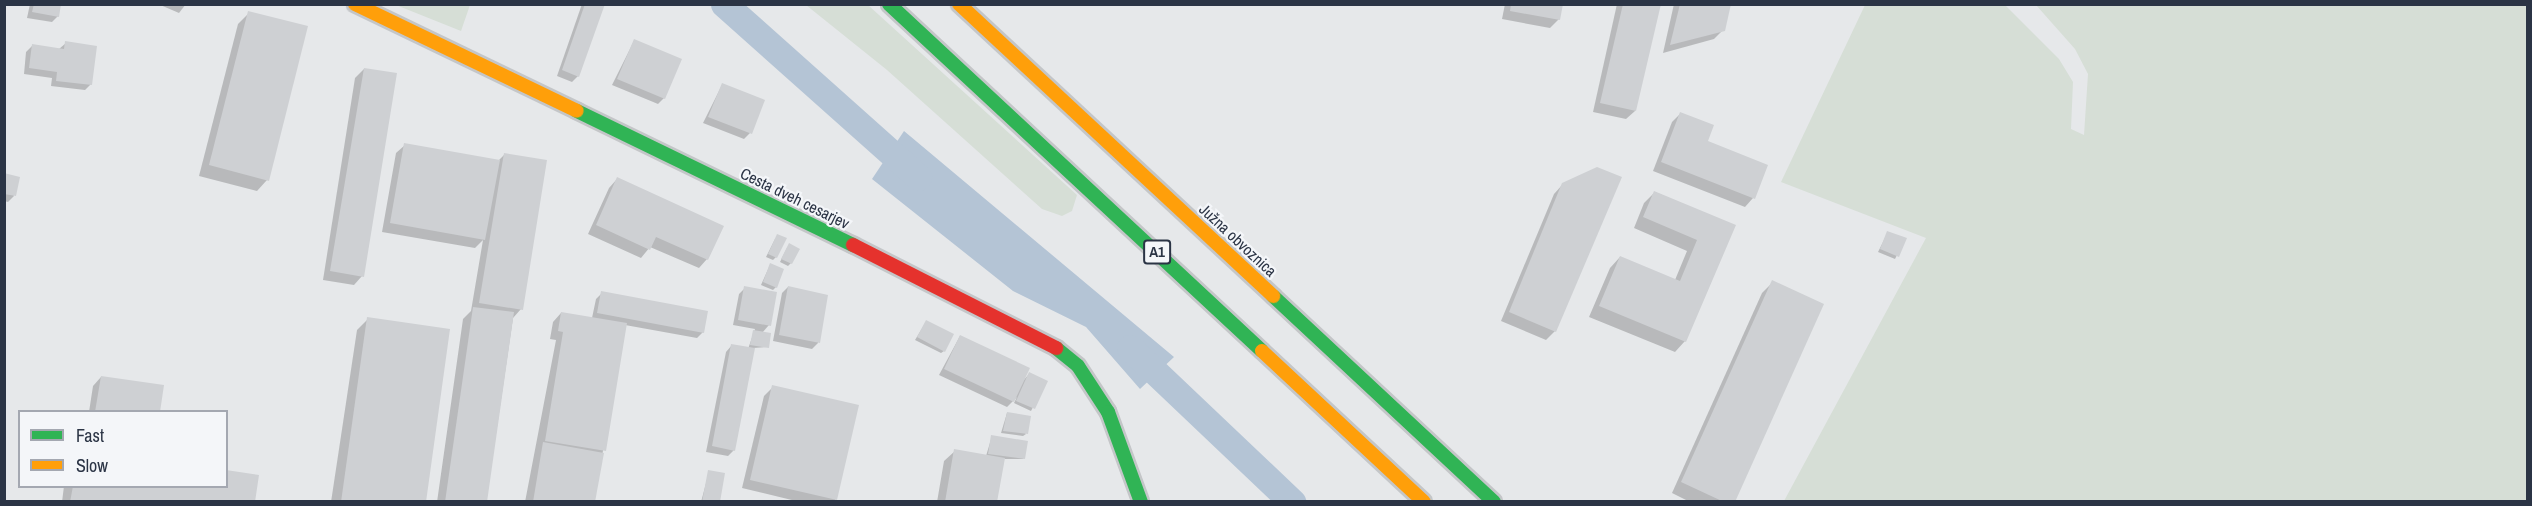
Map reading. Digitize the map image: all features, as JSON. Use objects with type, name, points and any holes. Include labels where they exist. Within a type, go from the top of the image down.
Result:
[{"type":"main road","name":"Cesta dveh cesarjev","points":[[355,4],[1023,328],[1059,350],[1078,366],[1108,412],[1141,501]]},
{"type":"main road","name":"A1","points":[[889,4],[1424,501]]},
{"type":"main road","name":"Južna obvoznica","points":[[959,4],[1494,501]]},
{"type":"shaded area","points":[[396,5],[470,5],[461,31]]},
{"type":"shaded area","points":[[806,5],[868,5],[1077,195],[1072,211],[1062,216],[1042,209],[887,70]]},
{"type":"shaded area","points":[[1865,5],[2005,5],[2059,59],[2073,82],[2071,129],[2084,135],[2088,74],[2075,49],[2036,5],[2527,5],[2527,501],[1784,501],[1926,238],[1781,182]]},
{"type":"water","points":[[904,131],[1174,357],[1140,389],[1086,327],[1013,291],[872,179]]},
{"type":"building","points":[[34,4],[61,4],[59,17],[32,12]]},
{"type":"building","points":[[585,4],[605,4],[579,77],[562,70]]},
{"type":"building","points":[[1511,4],[1563,4],[1560,20],[1510,11]]},
{"type":"building","points":[[1623,4],[1661,4],[1636,111],[1600,103]]},
{"type":"building","points":[[1680,4],[1731,4],[1725,31],[1670,45]]},
{"type":"building","points":[[248,11],[308,26],[269,181],[209,165]]},
{"type":"building","points":[[634,39],[682,59],[665,99],[617,79]]},
{"type":"building","points":[[65,41],[97,46],[92,85],[56,81],[57,72],[29,68],[32,44],[64,49]]},
{"type":"building","points":[[364,68],[397,73],[364,277],[330,271]]},
{"type":"building","points":[[722,83],[765,100],[752,134],[708,117]]},
{"type":"building","points":[[1680,112],[1714,125],[1708,141],[1768,165],[1755,199],[1661,162]]},
{"type":"building","points":[[404,143],[500,160],[485,240],[390,223]]},
{"type":"building","points":[[504,153],[547,160],[523,310],[479,303]]},
{"type":"building","points":[[1597,167],[1622,177],[1556,332],[1509,312],[1562,183]]},
{"type":"building","points":[[4,173],[20,177],[16,196],[4,194]]},
{"type":"building","points":[[617,177],[724,226],[708,260],[656,237],[650,250],[596,225]]},
{"type":"building","points":[[1654,191],[1736,225],[1686,342],[1599,306],[1620,256],[1680,281],[1697,240],[1643,217]]},
{"type":"building","points":[[1887,231],[1907,238],[1899,257],[1880,249]]},
{"type":"building","points":[[777,234],[787,238],[777,258],[768,254]]},
{"type":"building","points":[[789,243],[800,249],[792,264],[781,259]]},
{"type":"building","points":[[770,263],[784,269],[777,288],[763,282]]},
{"type":"building","points":[[1772,280],[1824,304],[1735,502],[1724,502],[1681,482]]},
{"type":"building","points":[[744,286],[777,292],[771,326],[738,320]]},
{"type":"building","points":[[788,286],[828,295],[820,343],[779,335]]},
{"type":"building","points":[[601,291],[708,311],[704,333],[597,313]]},
{"type":"building","points":[[473,307],[514,312],[487,502],[445,502]]},
{"type":"building","points":[[561,312],[627,323],[606,451],[545,441],[563,332],[558,331]]},
{"type":"building","points":[[367,317],[450,329],[426,502],[341,502]]},
{"type":"building","points":[[926,320],[954,334],[945,352],[917,337]]},
{"type":"building","points":[[753,330],[771,333],[769,348],[750,345]]},
{"type":"building","points":[[960,335],[1030,368],[1014,402],[944,369]]},
{"type":"building","points":[[731,344],[755,348],[735,451],[712,446]]},
{"type":"building","points":[[1029,372],[1048,381],[1035,409],[1016,401]]},
{"type":"building","points":[[101,376],[164,385],[160,410],[95,410]]},
{"type":"building","points":[[772,385],[859,405],[837,500],[750,480]]},
{"type":"building","points":[[1007,412],[1031,416],[1028,434],[1003,431]]},
{"type":"building","points":[[991,435],[1028,441],[1025,459],[988,454]]},
{"type":"building","points":[[543,442],[604,453],[595,502],[533,502]]},
{"type":"building","points":[[954,449],[1005,458],[997,502],[945,502]]},
{"type":"building","points":[[228,470],[259,475],[255,502],[70,502],[73,488],[228,488]]},
{"type":"building","points":[[708,470],[725,473],[720,502],[702,502]]},
{"type":"waterway","points":[[724,4],[918,177]]},
{"type":"waterway","points":[[1130,348],[1292,502]]},
{"type":"traffic: fast","points":[[889,4],[1262,351]]},
{"type":"traffic: fast","points":[[577,111],[853,245]]},
{"type":"traffic: fast","points":[[1273,296],[1494,502]]},
{"type":"traffic: fast","points":[[1056,348],[1078,366],[1108,412],[1141,502]]},
{"type":"traffic: slow","points":[[355,4],[577,111]]},
{"type":"traffic: slow","points":[[959,4],[1273,296]]},
{"type":"traffic: slow","points":[[1262,351],[1424,502]]},
{"type":"traffic: jam","points":[[853,245],[1056,348]]}]
